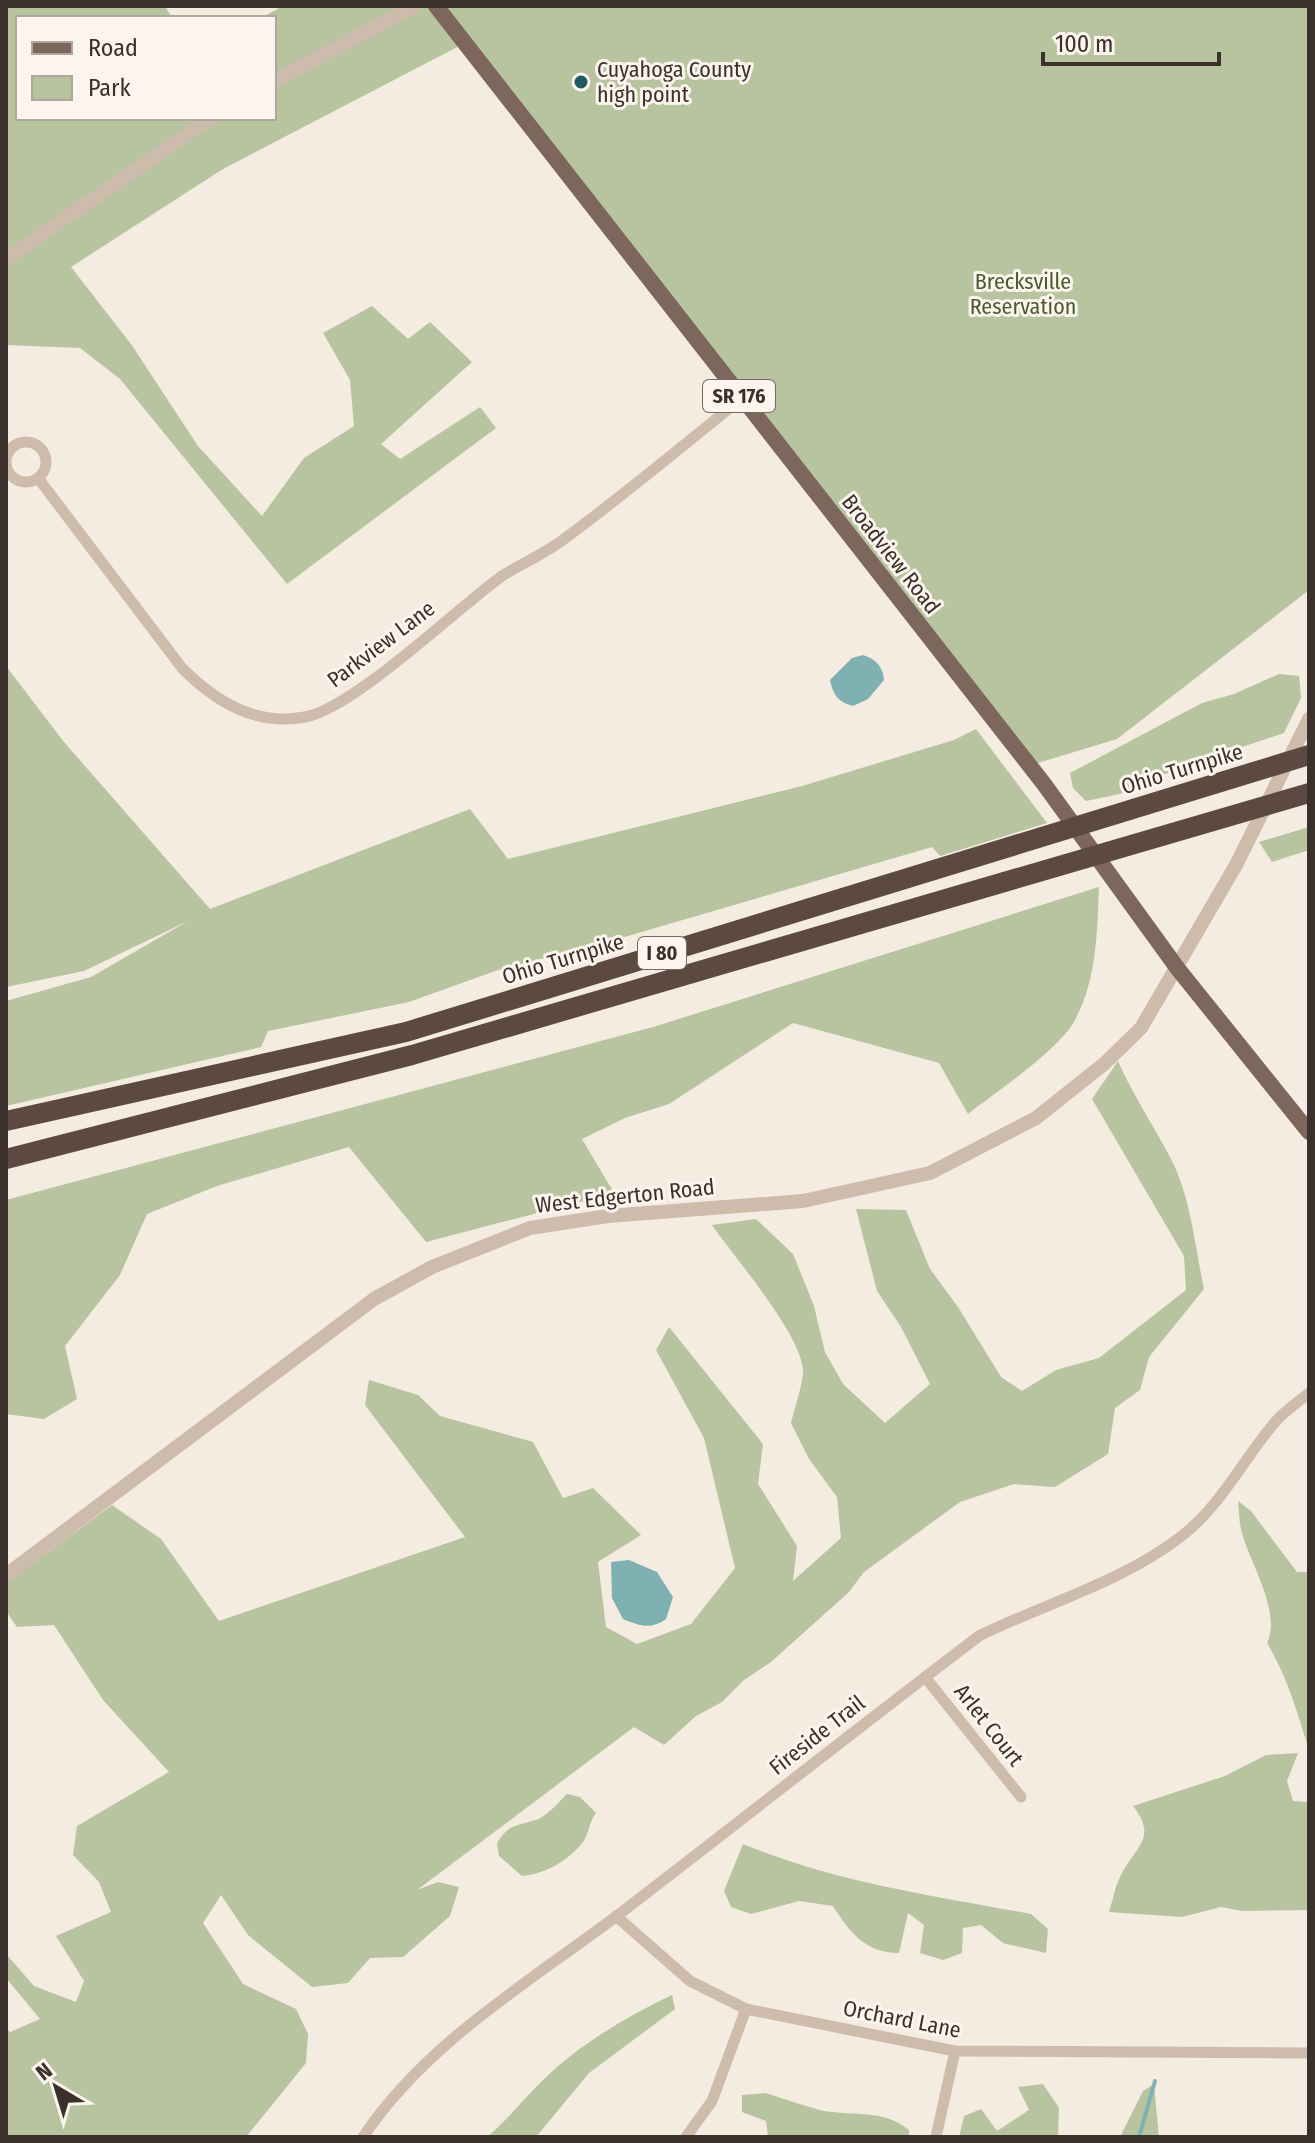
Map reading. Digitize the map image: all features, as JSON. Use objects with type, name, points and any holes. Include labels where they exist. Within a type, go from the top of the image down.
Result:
[{"type":"highway","name":"Ohio Turnpike","points":[[6,1121],[406,1032],[1309,755]]},
{"type":"highway","name":"I 80","points":[[6,1159],[412,1055],[1309,793]]},
{"type":"main road","name":"Broadview Road","points":[[436,6],[1044,784],[1178,969],[1309,1132]]},
{"type":"street","points":[[276,80],[415,6]]},
{"type":"street","points":[[6,259],[208,120]]},
{"type":"street","name":"Parkview Lane","points":[[38,478],[182,668],[208,694],[229,707],[253,715],[307,717],[345,699],[503,576],[558,543],[741,399]]},
{"type":"street","name":"West Edgerton Road","points":[[6,1575],[374,1299],[432,1267],[530,1228],[608,1216],[803,1201],[930,1173],[1036,1118],[1104,1064],[1141,1028],[1236,865],[1309,719]]},
{"type":"street","name":"Fireside Trail","points":[[363,2137],[384,2105],[451,2038],[616,1916],[979,1636],[1036,1608],[1108,1581],[1183,1535],[1218,1499],[1278,1419],[1309,1393]]},
{"type":"street","name":"Arlet Court","points":[[925,1677],[1021,1797]]},
{"type":"street","name":"Orchard Lane","points":[[616,1916],[690,1981],[746,2009],[955,2051],[1309,2053]]},
{"type":"street","points":[[686,2137],[712,2101],[746,2009]]},
{"type":"street","points":[[936,2137],[955,2051]]},
{"type":"green space","name":"Brecksville Reservation","points":[[6,6],[165,6],[171,16],[16,16],[16,120],[276,120],[276,16],[265,16],[283,6],[1309,6],[1309,590],[1117,739],[1028,766],[467,42],[223,169],[71,267],[131,344],[198,446],[262,516],[304,458],[354,426],[350,380],[323,333],[372,306],[408,339],[430,322],[472,362],[381,444],[400,459],[480,407],[496,428],[287,584],[120,379],[80,348],[6,345]]},
{"type":"green space","points":[[6,666],[64,742],[210,909],[470,809],[508,859],[802,786],[954,740],[976,729],[1047,823],[940,856],[932,847],[621,938],[498,970],[409,1002],[268,1031],[261,1047],[6,1106],[6,1001],[91,977],[188,921],[84,971],[6,987]]},
{"type":"green space","points":[[1279,674],[1299,676],[1301,698],[1284,733],[1179,768],[1120,794],[1086,801],[1073,788],[1070,773],[1202,703],[1234,694]]},
{"type":"green space","points":[[1309,827],[1309,850],[1272,862],[1259,842]]},
{"type":"green space","points":[[1099,887],[1092,972],[1075,1020],[1041,1057],[968,1114],[939,1063],[793,1023],[669,1104],[625,1118],[582,1139],[614,1193],[426,1242],[349,1147],[217,1186],[147,1214],[120,1275],[65,1346],[77,1399],[44,1419],[6,1414],[6,1200],[653,1027]]},
{"type":"green space","points":[[1118,1061],[1178,1176],[1188,1207],[1204,1289],[1149,1357],[1140,1390],[1115,1408],[1108,1454],[1055,1487],[1014,1484],[960,1502],[864,1572],[849,1592],[771,1662],[744,1680],[722,1702],[696,1716],[664,1745],[634,1727],[417,1890],[438,1882],[459,1887],[450,1916],[403,1957],[370,1958],[348,1983],[312,1987],[248,1935],[221,1895],[203,1923],[243,1984],[296,2009],[308,2034],[306,2063],[246,2137],[6,2137],[6,2028],[10,2032],[40,2019],[6,1978],[6,1954],[34,1986],[76,2002],[84,1981],[56,1936],[111,1912],[99,1882],[73,1855],[77,1826],[169,1772],[103,1700],[54,1625],[17,1627],[6,1611],[6,1583],[112,1505],[161,1539],[219,1621],[465,1537],[365,1405],[369,1380],[418,1395],[440,1416],[533,1442],[563,1498],[593,1488],[641,1535],[598,1562],[606,1627],[637,1644],[691,1624],[735,1568],[704,1438],[656,1350],[669,1327],[763,1444],[758,1484],[797,1546],[793,1581],[841,1538],[837,1497],[809,1459],[791,1423],[803,1374],[793,1340],[712,1225],[756,1219],[793,1254],[814,1306],[825,1352],[843,1384],[885,1423],[930,1384],[901,1327],[877,1291],[856,1209],[906,1210],[930,1269],[958,1307],[1001,1377],[1022,1391],[1056,1370],[1099,1358],[1186,1290],[1184,1256],[1092,1099]]},
{"type":"green space","points":[[1238,1501],[1251,1511],[1297,1572],[1309,1572],[1309,1750],[1286,1682],[1267,1643],[1271,1617],[1242,1533]]},
{"type":"green space","points":[[1298,1753],[1287,1781],[1293,1801],[1309,1802],[1309,1910],[1242,1911],[1221,1907],[1182,1917],[1109,1912],[1119,1879],[1144,1834],[1144,1826],[1133,1806],[1225,1776],[1266,1755]]},
{"type":"green space","points":[[567,1794],[580,1797],[596,1813],[585,1839],[556,1865],[522,1876],[499,1856],[497,1843],[509,1829],[544,1816]]},
{"type":"green space","points":[[743,1844],[849,1878],[1031,1914],[1048,1929],[1046,1953],[1003,1943],[981,1925],[963,1928],[962,1953],[943,1960],[920,1953],[924,1925],[908,1913],[899,1953],[887,1952],[860,1940],[833,1906],[799,1901],[751,1914],[731,1907],[724,1891]]},
{"type":"green space","points":[[672,1995],[675,2009],[589,2073],[536,2137],[487,2137],[572,2055],[621,2022]]},
{"type":"green space","points":[[1043,2084],[1059,2108],[1058,2137],[959,2137],[964,2116],[981,2109],[997,2131],[1029,2110],[1018,2087]]},
{"type":"green space","points":[[1154,2084],[1159,2137],[1120,2137],[1143,2091]]},
{"type":"green space","points":[[766,2093],[820,2110],[888,2119],[909,2130],[909,2137],[768,2137],[766,2121],[742,2112],[742,2095]]},
{"type":"water","points":[[863,655],[878,664],[884,680],[868,699],[853,706],[837,697],[830,680],[852,658]]},
{"type":"water","points":[[629,1560],[657,1572],[673,1597],[666,1619],[655,1625],[645,1626],[623,1619],[612,1598],[611,1562]]},
{"type":"waterway","points":[[1139,2137],[1155,2081]]},
{"type":"place","name":"Cuyahoga County high point","points":[[581,82]]}]
